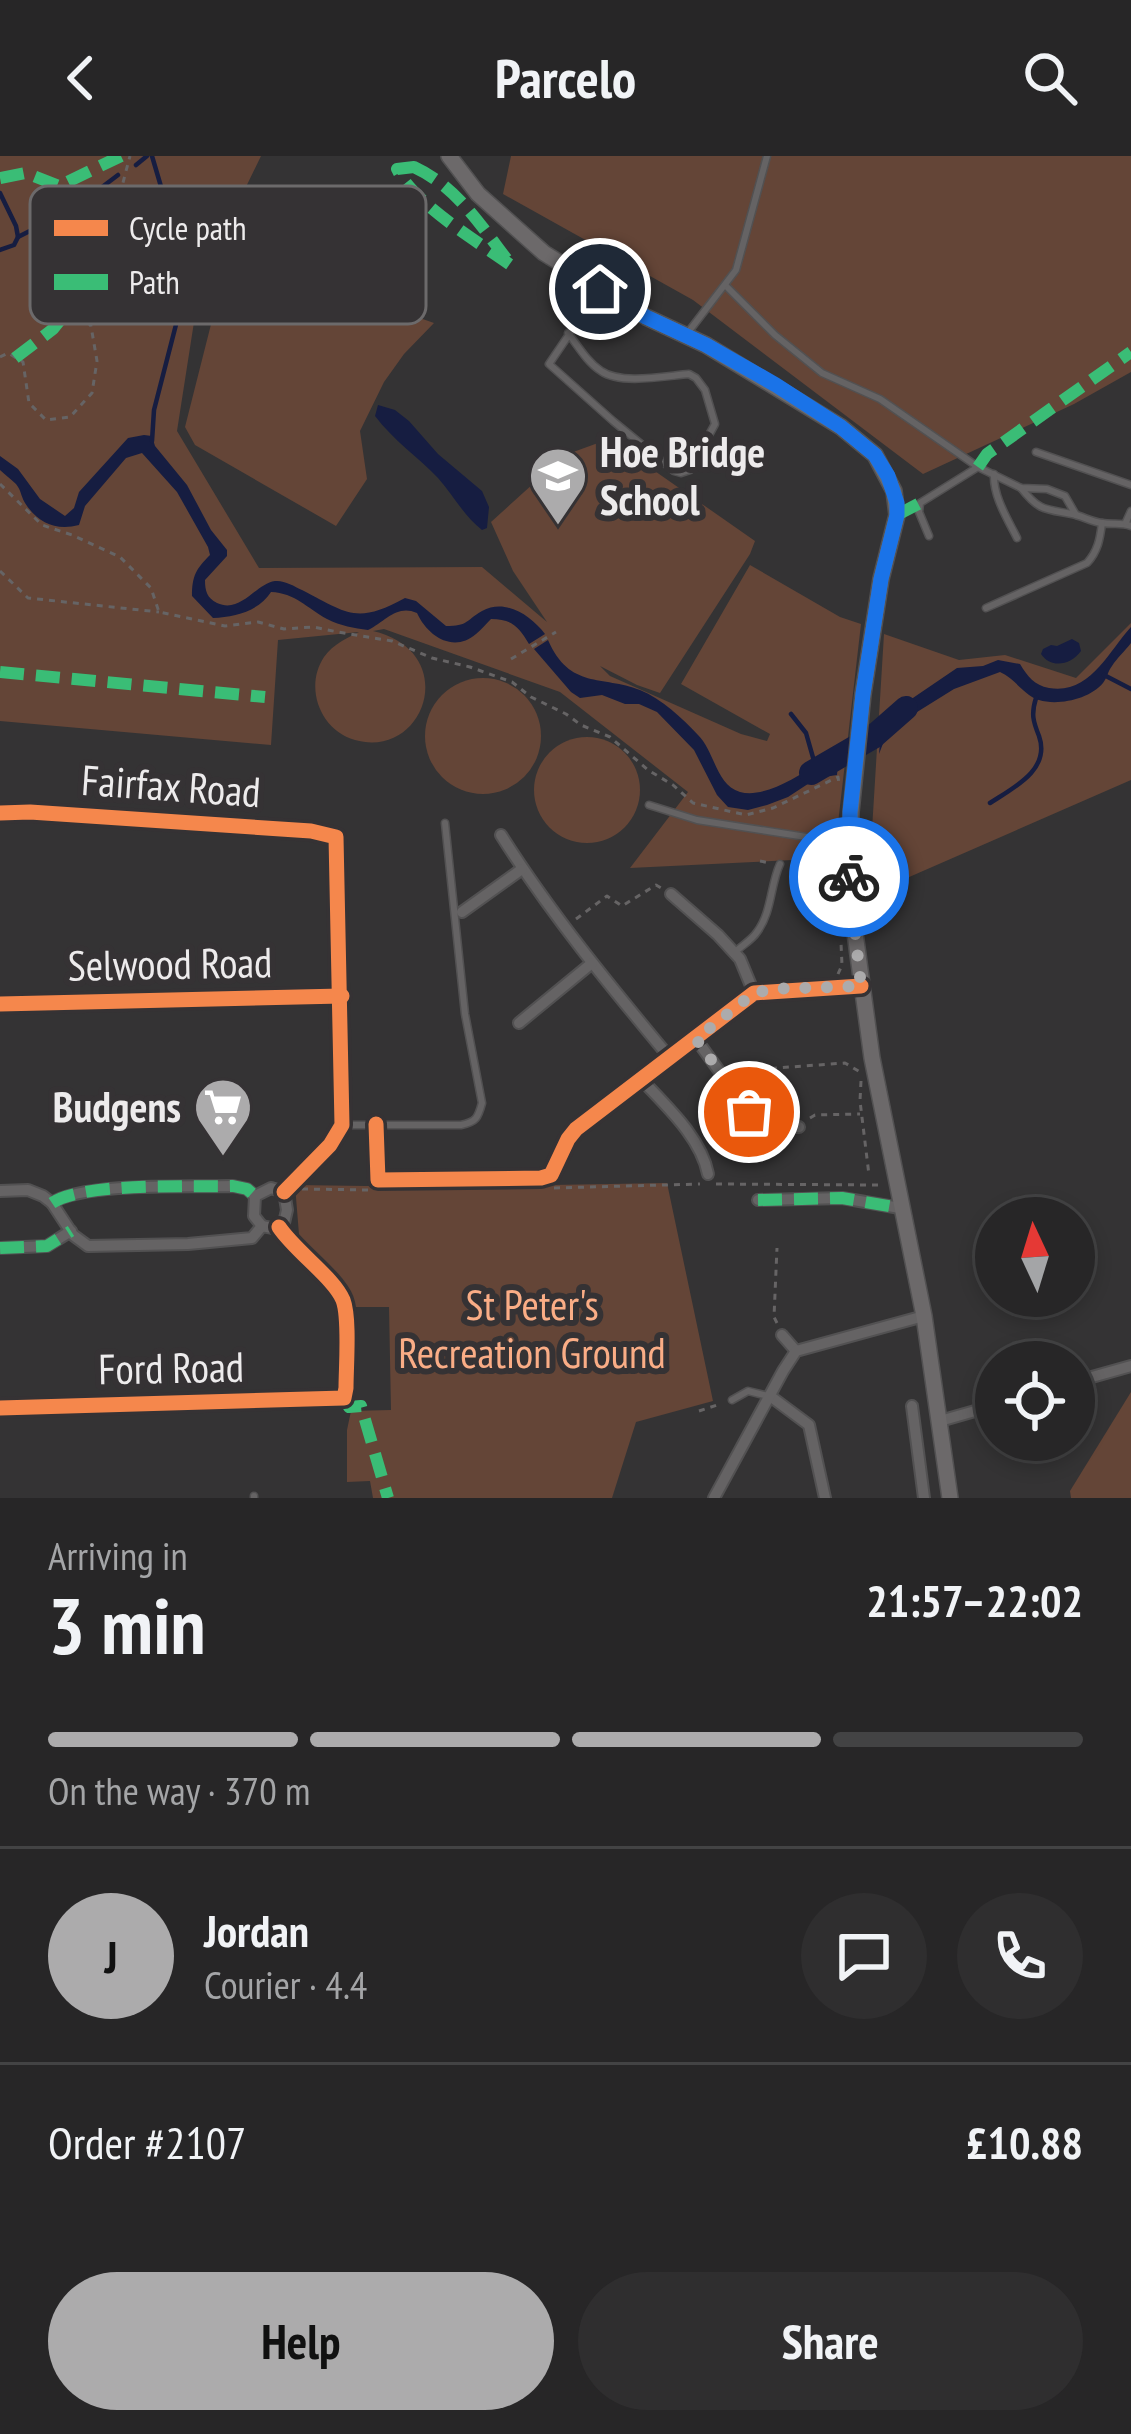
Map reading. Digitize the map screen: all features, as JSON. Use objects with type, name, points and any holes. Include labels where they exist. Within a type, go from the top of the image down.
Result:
[{"type":"main road","points":[[449,156],[478,194],[544,253],[646,317],[776,385],[841,427],[875,455],[888,476],[897,515],[846,779],[849,889],[872,1058],[924,1316],[926,1422],[950,1498]]},
{"type":"street","name":"Fairfax Road","points":[[0,813],[311,831],[336,837],[341,996]]},
{"type":"street","points":[[501,835],[592,963],[670,1058]]},
{"type":"street","points":[[462,912],[522,868]]},
{"type":"street","points":[[671,894],[740,959],[754,993]]},
{"type":"street","points":[[519,1023],[592,963]]},
{"type":"street","points":[[376,1124],[378,1180],[541,1178],[551,1175],[576,1129],[754,993],[861,986]]},
{"type":"street","points":[[52,1203],[70,1193],[95,1190],[233,1186],[255,1196],[254,1216],[262,1226],[279,1227],[286,1217],[284,1192],[338,1136],[342,1125],[341,996]]},
{"type":"street","name":"Selwood Road","points":[[0,1004],[341,996]]},
{"type":"street","points":[[696,1039],[764,1126],[799,1127]]},
{"type":"street","points":[[640,1078],[705,1157],[708,1174]]},
{"type":"street","points":[[255,1196],[271,1188],[284,1192]]},
{"type":"street","points":[[0,1191],[28,1190],[52,1203],[88,1246],[243,1240],[262,1226]]},
{"type":"street","points":[[758,1200],[842,1198],[900,1208]]},
{"type":"street","name":"Ford Road","points":[[0,1408],[344,1398],[343,1301],[279,1227]]},
{"type":"street","points":[[0,1248],[47,1246],[71,1231]]},
{"type":"street","points":[[714,1498],[796,1351],[924,1316]]},
{"type":"street","points":[[782,1335],[796,1351]]},
{"type":"street","points":[[1095,1376],[1131,1366]]},
{"type":"street","points":[[770,1396],[809,1425],[825,1498]]},
{"type":"street","points":[[912,1406],[926,1422],[924,1498]]},
{"type":"street","points":[[926,1422],[975,1410]]},
{"type":"lane","points":[[686,335],[736,270],[767,156]]},
{"type":"lane","points":[[725,285],[822,373],[880,399],[978,467],[1021,488],[1035,506],[1102,523],[1129,524],[1131,511]]},
{"type":"lane","points":[[568,333],[609,376],[689,374],[701,382],[715,424],[690,470],[674,471],[549,364],[568,333],[600,289]]},
{"type":"lane","points":[[1036,452],[1131,485]]},
{"type":"lane","points":[[929,536],[920,503],[978,467]]},
{"type":"lane","points":[[994,474],[998,499],[1017,538]]},
{"type":"lane","points":[[1021,488],[1047,489],[1065,496],[1076,515]]},
{"type":"lane","points":[[986,608],[1088,563],[1095,554],[1102,523]]},
{"type":"lane","points":[[650,805],[697,820],[849,843]]},
{"type":"lane","points":[[342,1125],[461,1125],[479,1117],[482,1103],[464,1014],[445,823]]},
{"type":"lane","points":[[734,953],[757,933],[780,864]]},
{"type":"lane","points":[[732,1400],[748,1391],[770,1396]]},
{"type":"path","points":[[122,186],[130,156]]},
{"type":"path","points":[[0,356],[8,353],[23,362],[29,403],[46,420],[70,417],[92,393],[97,361],[89,324]]},
{"type":"path","points":[[0,484],[42,525],[120,557],[151,588],[159,612]]},
{"type":"path","points":[[0,571],[28,598],[159,612],[225,626],[258,622],[284,629],[313,627],[392,641],[470,667],[512,682],[581,725],[610,736],[693,803],[746,815],[846,779]]},
{"type":"path","points":[[511,659],[556,632]]},
{"type":"path","points":[[760,861],[792,866],[799,875],[849,889]]},
{"type":"path","points":[[565,927],[607,896],[622,906],[656,884],[671,894]]},
{"type":"path","points":[[839,988],[841,945]]},
{"type":"path","points":[[724,1075],[744,1069],[845,1063],[860,1071],[869,1175]]},
{"type":"path","points":[[799,1127],[815,1115],[862,1114]]},
{"type":"path","points":[[549,1188],[888,1184]]},
{"type":"path","points":[[777,1248],[774,1317],[782,1335]]},
{"type":"path","points":[[699,1412],[732,1400]]},
{"type":"green space","points":[[0,156],[261,156],[246,186],[30,186],[30,324],[194,324],[177,431],[259,568],[482,567],[547,622],[513,571],[491,522],[565,455],[609,439],[755,541],[660,693],[600,666],[610,676],[767,741],[770,734],[681,684],[750,565],[840,617],[861,624],[834,858],[630,868],[688,792],[560,692],[384,629],[373,631],[401,643],[418,660],[425,680],[424,701],[415,720],[400,734],[380,742],[343,735],[325,717],[316,694],[315,681],[324,657],[359,632],[278,640],[271,745],[0,721]]},
{"type":"green space","points":[[511,156],[1131,156],[1131,372],[1074,404],[923,474],[693,300],[503,194]]},
{"type":"green space","points":[[434,323],[384,382],[360,431],[367,479],[336,526],[195,445],[185,427],[211,324]]},
{"type":"green space","points":[[1131,623],[1131,780],[868,895],[884,634],[959,660],[1005,655],[1076,678]]},
{"type":"green space","points":[[483,678],[505,683],[524,695],[536,714],[541,736],[536,758],[524,777],[505,789],[483,794],[461,789],[442,777],[430,758],[425,736],[430,714],[442,695],[461,683]]},
{"type":"green space","points":[[587,737],[607,741],[625,752],[636,770],[640,790],[636,810],[625,828],[607,839],[587,843],[567,839],[549,828],[538,810],[534,790],[538,770],[549,752],[567,741]]},
{"type":"green space","name":"St Peter's Recreation Ground","points":[[667,1183],[713,1401],[636,1422],[612,1498],[373,1498],[370,1481],[347,1482],[351,1411],[391,1410],[389,1307],[349,1307],[300,1247],[295,1185]]},
{"type":"green space","points":[[1131,1392],[1131,1498],[1071,1498],[1070,1491],[1088,1461],[1095,1461],[1095,1450]]},
{"type":"water","points":[[378,405],[409,421],[438,454],[482,491],[489,507],[487,528],[482,530],[438,478],[382,425],[375,416]]},
{"type":"water","points":[[152,436],[227,550],[205,580],[207,594],[217,603],[233,605],[278,581],[352,613],[375,611],[405,598],[416,601],[446,626],[463,624],[491,608],[509,608],[525,615],[545,634],[529,644],[514,625],[491,619],[468,640],[451,642],[435,635],[410,611],[392,615],[368,630],[332,621],[294,598],[271,592],[246,612],[213,618],[192,596],[196,573],[210,555],[208,547],[177,492],[142,453],[126,458],[85,506],[79,525],[71,527],[48,524],[36,516],[16,484],[0,470],[0,456],[18,469],[40,499],[65,516],[74,508],[79,492],[128,438]]},
{"type":"water","points":[[1131,627],[1131,643],[1103,683],[1090,693],[1047,702],[1000,672],[954,689],[909,717],[887,733],[879,754],[882,719],[957,668],[998,660],[1020,664],[1039,685],[1076,685],[1097,670]]},
{"type":"water","points":[[1072,639],[1081,651],[1072,659],[1055,663],[1041,654],[1051,645]]},
{"type":"water","points":[[548,640],[566,667],[577,674],[656,698],[704,742],[726,783],[740,792],[778,786],[839,749],[837,775],[817,778],[767,805],[748,810],[728,807],[694,750],[657,712],[602,695],[580,698],[571,692],[534,649]]},
{"type":"waterway","points":[[136,165],[147,156]]},
{"type":"waterway","points":[[152,156],[161,186]]},
{"type":"waterway","points":[[103,186],[118,175]]},
{"type":"waterway","points":[[0,193],[18,237]]},
{"type":"waterway","points":[[0,250],[30,231]]},
{"type":"waterway","points":[[152,441],[154,410],[176,324]]},
{"type":"waterway","points":[[1104,675],[1131,689]]},
{"type":"waterway","points":[[990,803],[1028,777],[1040,759],[1033,717],[1036,698]]},
{"type":"waterway","points":[[811,773],[873,737],[906,708]]},
{"type":"waterway","points":[[791,714],[806,733],[816,768]]},
{"type":"marked path","points":[[0,178],[26,173],[59,186],[121,156]]},
{"type":"marked path","points":[[414,167],[457,198],[512,266],[426,203]]},
{"type":"marked path","points":[[409,186],[397,169],[414,167]]},
{"type":"marked path","points":[[15,358],[57,324]]},
{"type":"marked path","points":[[978,467],[987,454],[1131,352]]},
{"type":"marked path","points":[[897,515],[920,503]]},
{"type":"marked path","points":[[0,672],[265,697]]},
{"type":"marked path","points":[[52,1203],[87,1192],[138,1187],[233,1186],[255,1196]]},
{"type":"marked path","points":[[758,1200],[842,1198],[900,1208]]},
{"type":"marked path","points":[[0,1248],[47,1246],[71,1231]]},
{"type":"marked path","points":[[344,1398],[349,1407],[361,1406],[388,1498]]},
{"type":"cycle path","points":[[0,813],[311,831],[336,837],[342,1125],[330,1145],[284,1192]]},
{"type":"cycle path","points":[[376,1124],[378,1180],[541,1178],[551,1175],[576,1129],[754,993],[861,986]]},
{"type":"cycle path","points":[[0,1004],[342,996]]},
{"type":"cycle path","points":[[0,1408],[344,1398],[347,1330],[343,1300],[279,1227]]},
{"type":"way so far","points":[[749,1112],[696,1039],[754,993],[861,986],[849,877]]},
{"type":"place","name":"Hoe Bridge School","points":[[558,527]]},
{"type":"place","name":"Budgens","points":[[223,1158]]},
{"type":"route","points":[[600,289],[776,385],[841,427],[875,455],[888,476],[897,515],[881,579],[863,694],[850,812],[849,877]]}]
